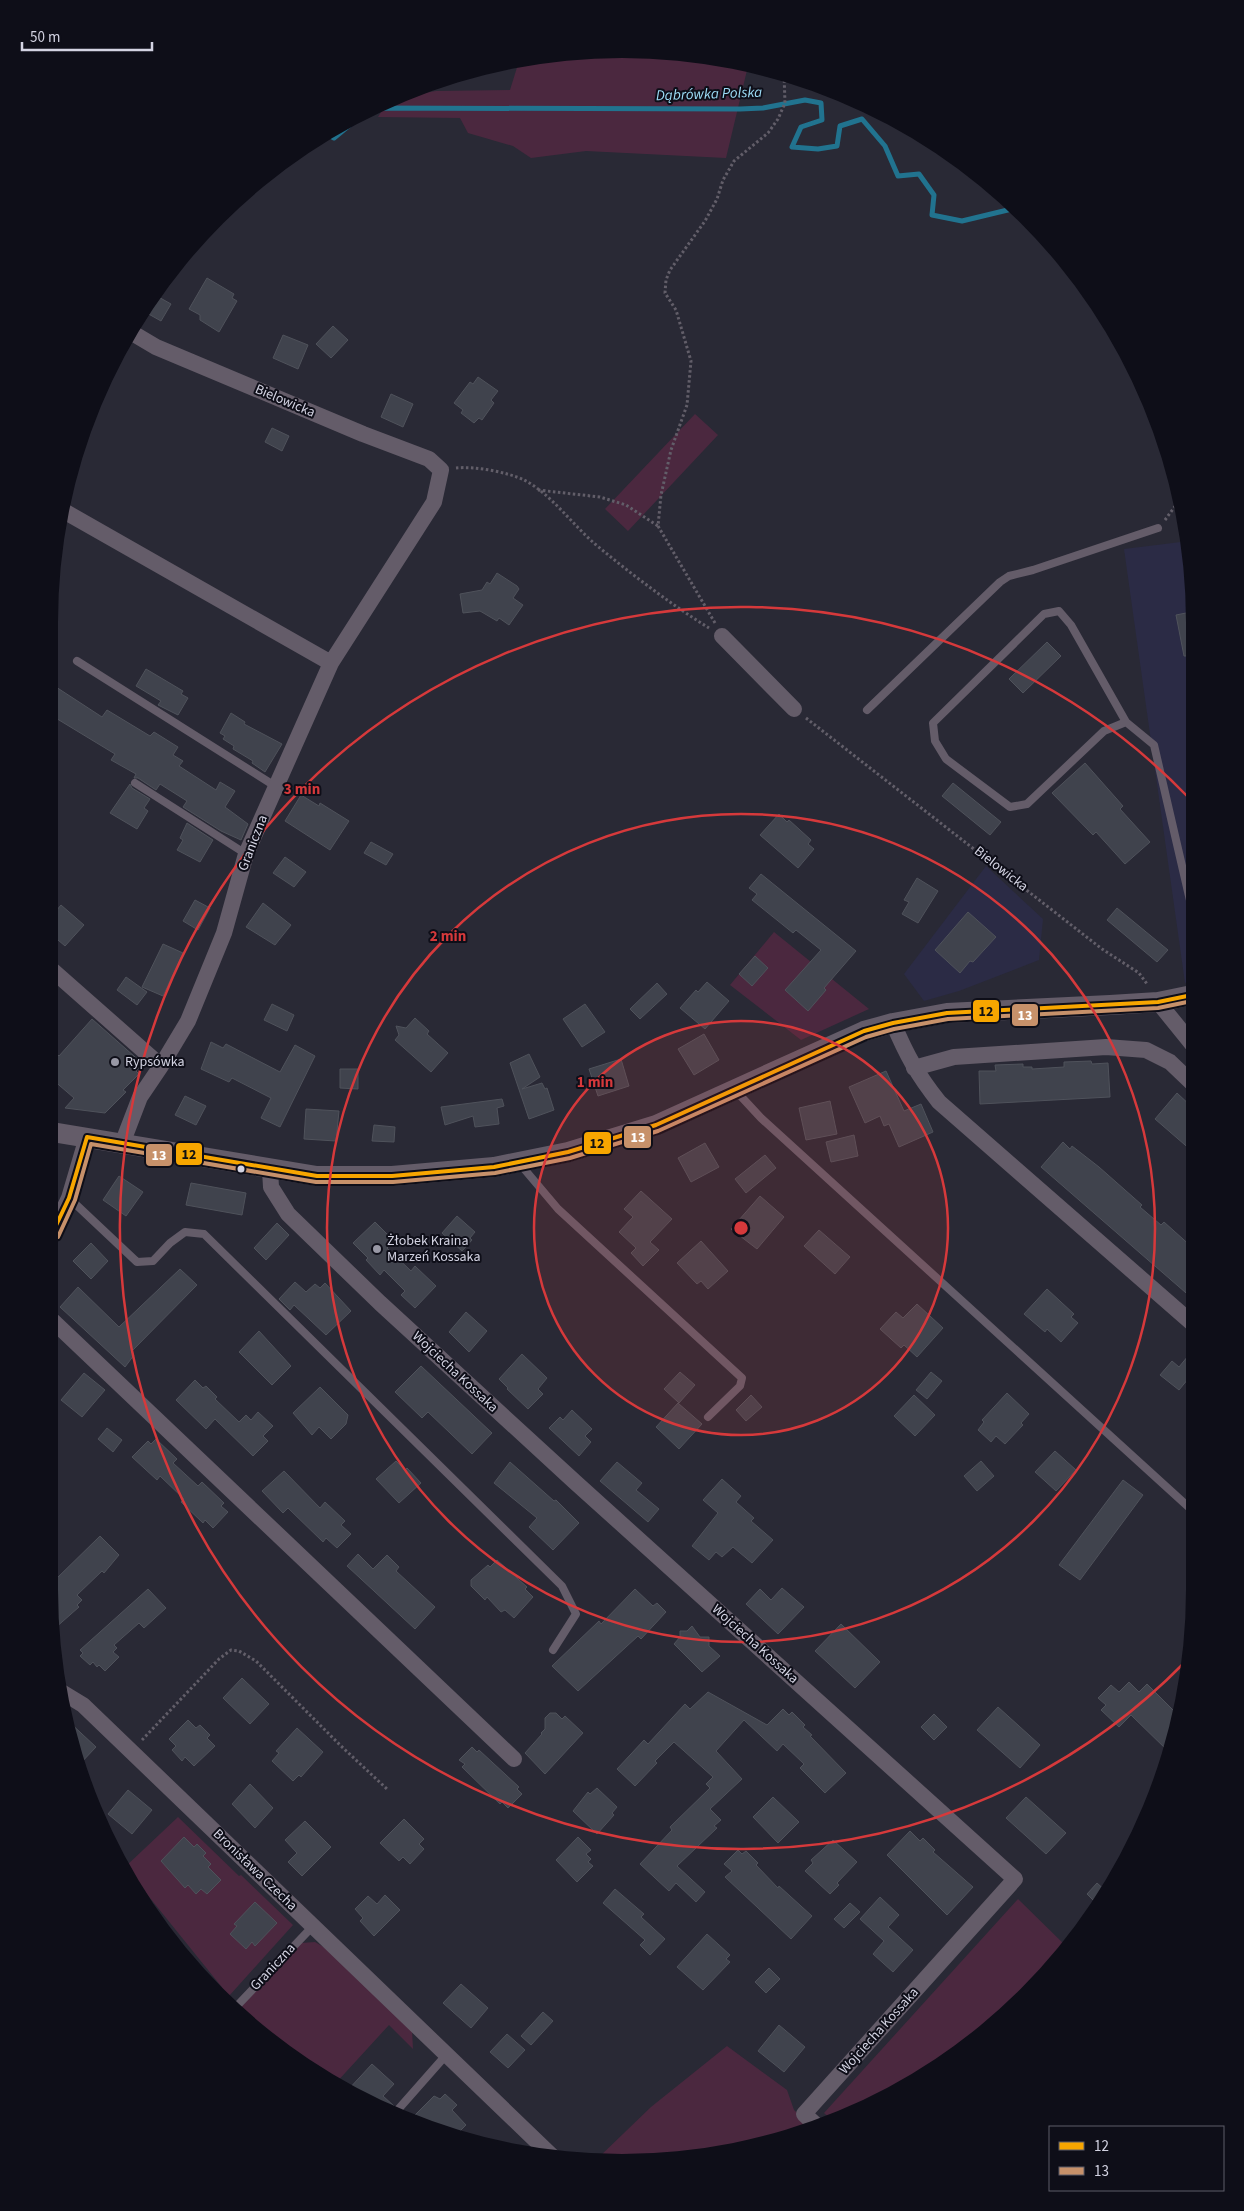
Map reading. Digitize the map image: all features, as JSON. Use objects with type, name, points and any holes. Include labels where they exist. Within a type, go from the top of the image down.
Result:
[{"type":"street","name":"Bielowicka","points":[[136,335],[156,347],[363,434],[429,458],[441,470]]},
{"type":"street","name":"Graniczna","points":[[122,1144],[140,1096],[161,1066],[188,1020],[224,932],[246,854],[331,662],[434,502],[441,470]]},
{"type":"street","points":[[68,513],[331,662]]},
{"type":"street","points":[[722,636],[794,709]]},
{"type":"street","points":[[57,974],[161,1066]]},
{"type":"street","points":[[57,1133],[270,1170],[317,1176],[392,1176],[466,1171],[519,1163],[568,1152],[656,1125],[864,1031],[893,1023],[947,1013],[1158,1002],[1186,996]]},
{"type":"street","points":[[1158,1002],[1186,1037]]},
{"type":"street","points":[[893,1023],[914,1068],[940,1102],[1186,1318]]},
{"type":"street","points":[[914,1068],[954,1057],[1106,1047],[1146,1050],[1170,1062],[1186,1077]]},
{"type":"street","points":[[57,1223],[69,1198],[87,1138]]},
{"type":"street","name":"Wojciecha Kossaka","points":[[270,1170],[271,1186],[288,1214],[373,1296],[582,1488],[1015,1879],[804,2114],[811,2121]]},
{"type":"street","points":[[57,1326],[514,1759]]},
{"type":"street","name":"Bronisława Czecha","points":[[67,1696],[83,1705],[544,2148]]},
{"type":"lane","points":[[867,710],[1000,582],[1009,576],[1033,570],[1158,528]]},
{"type":"lane","points":[[1126,722],[1104,731],[1027,804],[1010,807],[946,759],[935,741],[933,723],[1044,614],[1060,611],[1071,625],[1126,722],[1154,745],[1186,883]]},
{"type":"lane","points":[[77,661],[275,786]]},
{"type":"lane","points":[[135,784],[246,854]]},
{"type":"lane","points":[[735,1090],[768,1124],[1186,1505]]},
{"type":"lane","points":[[519,1163],[558,1209],[742,1378],[740,1386],[708,1417]]},
{"type":"lane","points":[[69,1198],[137,1262],[153,1261],[170,1243],[185,1232],[204,1234],[562,1586],[576,1614],[553,1650]]},
{"type":"lane","name":"Graniczna","points":[[239,2003],[313,1926]]},
{"type":"lane","points":[[399,2108],[447,2054]]},
{"type":"path","points":[[658,526],[661,495],[671,450],[687,404],[691,361],[676,310],[665,293],[666,280],[670,270],[706,221],[718,199],[723,180],[734,161],[768,133],[778,119],[785,103],[784,82]]},
{"type":"path","points":[[441,470],[459,467],[500,472],[524,480],[594,543],[641,581],[686,614],[722,636]]},
{"type":"path","points":[[536,489],[600,497],[626,505],[658,526],[706,604],[722,636]]},
{"type":"path","points":[[1158,528],[1174,506]]},
{"type":"path","name":"Bielowicka","points":[[794,709],[856,755],[1102,949],[1140,973],[1158,1002]]},
{"type":"path","points":[[131,1751],[219,1659],[232,1650],[239,1651],[256,1661],[387,1789]]},
{"type":"shaded area","points":[[585,59],[659,59],[696,62],[747,72],[726,158],[586,151],[531,158],[513,146],[468,133],[460,118],[378,117],[381,112],[426,93],[510,90],[517,67]]},
{"type":"shaded area","points":[[695,414],[718,435],[628,531],[605,509]]},
{"type":"shaded area","points":[[1181,542],[1182,548],[1186,622],[1185,983],[1124,549]]},
{"type":"shaded area","points":[[986,866],[1043,919],[1039,960],[959,991],[924,1001],[904,974]]},
{"type":"shaded area","points":[[774,932],[869,1009],[801,1040],[730,985]]},
{"type":"shaded area","points":[[178,1817],[293,1925],[230,1995],[220,1984],[149,1897],[129,1863]]},
{"type":"shaded area","points":[[1018,1899],[1062,1942],[1021,1988],[966,2037],[904,2078],[838,2111],[827,2115],[824,2113]]},
{"type":"shaded area","points":[[315,1942],[334,1953],[412,2030],[413,2049],[389,2025],[340,2078],[278,2037],[242,2006],[301,1943]]},
{"type":"shaded area","points":[[727,2046],[787,2090],[794,2110],[807,2122],[732,2143],[696,2149],[659,2152],[604,2153],[651,2107]]},
{"type":"building","points":[[207,278],[234,294],[232,298],[237,301],[219,332],[200,320],[200,315],[189,309]]},
{"type":"building","points":[[160,298],[171,304],[161,321],[149,314]]},
{"type":"building","points":[[333,326],[348,340],[331,358],[316,344]]},
{"type":"building","points":[[283,335],[308,345],[298,369],[273,358]]},
{"type":"building","points":[[478,377],[498,391],[491,400],[494,403],[482,420],[479,418],[474,423],[461,413],[463,410],[454,403],[470,382],[473,384]]},
{"type":"building","points":[[391,394],[413,404],[403,427],[381,417]]},
{"type":"building","points":[[272,428],[289,436],[282,451],[265,442]]},
{"type":"building","points":[[497,573],[517,586],[519,589],[513,598],[523,605],[509,625],[499,618],[497,621],[480,611],[463,613],[460,594],[482,590],[487,582],[490,584]]},
{"type":"building","points":[[1186,613],[1186,656],[1184,656],[1176,615]]},
{"type":"building","points":[[1047,642],[1061,656],[1023,693],[1009,679]]},
{"type":"building","points":[[146,669],[183,691],[181,694],[188,698],[178,715],[158,705],[161,701],[136,686]]},
{"type":"building","points":[[57,688],[102,717],[107,710],[150,736],[154,732],[178,747],[173,755],[183,761],[179,766],[216,790],[220,782],[235,791],[225,807],[248,824],[241,840],[221,831],[183,807],[187,801],[160,784],[156,790],[138,778],[134,778],[136,774],[111,760],[115,754],[57,719]]},
{"type":"building","points":[[231,713],[245,722],[244,724],[282,744],[265,772],[252,763],[253,761],[233,749],[234,746],[223,739],[225,736],[220,733]]},
{"type":"building","points":[[1085,763],[1123,806],[1120,809],[1150,842],[1125,864],[1096,832],[1093,835],[1052,793]]},
{"type":"building","points":[[953,783],[1001,822],[990,835],[942,796]]},
{"type":"building","points":[[130,784],[132,788],[150,799],[144,808],[148,811],[137,829],[110,813]]},
{"type":"building","points":[[301,795],[319,806],[320,803],[349,821],[330,850],[285,821]]},
{"type":"building","points":[[779,814],[787,822],[789,820],[811,840],[808,844],[814,849],[798,868],[760,835]]},
{"type":"building","points":[[187,823],[213,840],[200,862],[177,850],[183,840],[180,838]]},
{"type":"building","points":[[371,842],[393,854],[386,865],[364,853]]},
{"type":"building","points":[[285,857],[306,872],[294,887],[273,873]]},
{"type":"building","points":[[761,874],[856,951],[824,988],[826,990],[808,1011],[785,990],[821,950],[796,930],[793,933],[752,900],[757,894],[749,888]]},
{"type":"building","points":[[917,878],[938,891],[918,923],[902,914],[909,902],[904,900]]},
{"type":"building","points":[[195,900],[210,908],[198,930],[183,921]]},
{"type":"building","points":[[263,903],[291,925],[275,945],[246,927]]},
{"type":"building","points":[[61,905],[84,925],[65,946],[57,939],[57,910]]},
{"type":"building","points":[[1117,908],[1168,950],[1157,962],[1107,920]]},
{"type":"building","points":[[968,912],[996,937],[960,973],[935,950]]},
{"type":"building","points":[[163,944],[183,953],[163,996],[142,987]]},
{"type":"building","points":[[755,956],[768,968],[752,986],[739,974]]},
{"type":"building","points":[[126,977],[147,992],[137,1005],[117,990]]},
{"type":"building","points":[[707,982],[729,1001],[705,1029],[680,1008],[696,990],[698,992]]},
{"type":"building","points":[[657,983],[667,994],[640,1019],[630,1009]]},
{"type":"building","points":[[272,1004],[294,1015],[287,1031],[264,1020]]},
{"type":"building","points":[[585,1004],[605,1032],[582,1047],[563,1019]]},
{"type":"building","points":[[415,1018],[429,1031],[427,1034],[448,1053],[431,1072],[395,1040],[399,1035],[396,1026],[406,1028]]},
{"type":"building","points":[[92,1019],[143,1064],[136,1071],[139,1074],[123,1090],[126,1092],[105,1113],[65,1108],[74,1098],[57,1083],[57,1054],[59,1056]]},
{"type":"building","points":[[704,1034],[719,1060],[694,1075],[678,1049]]},
{"type":"building","points":[[211,1042],[223,1048],[226,1044],[280,1072],[295,1045],[315,1056],[280,1127],[261,1118],[271,1098],[232,1078],[229,1082],[201,1069]]},
{"type":"building","points":[[529,1054],[540,1077],[522,1089],[542,1083],[545,1089],[547,1088],[554,1110],[529,1119],[510,1063]]},
{"type":"building","points":[[621,1059],[629,1086],[598,1096],[589,1069]]},
{"type":"building","points":[[1091,1061],[1092,1064],[1108,1063],[1110,1097],[980,1104],[979,1071],[996,1071],[995,1065],[1023,1064],[1023,1067],[1032,1067],[1032,1069],[1064,1067],[1064,1062]]},
{"type":"building","points":[[340,1069],[358,1069],[358,1089],[340,1088]]},
{"type":"building","points":[[886,1071],[904,1111],[921,1104],[933,1132],[899,1147],[889,1124],[884,1126],[880,1116],[865,1123],[849,1087]]},
{"type":"building","points":[[1177,1093],[1186,1101],[1186,1146],[1155,1119]]},
{"type":"building","points":[[185,1096],[206,1106],[196,1125],[175,1115]]},
{"type":"building","points":[[502,1099],[504,1106],[497,1108],[499,1124],[475,1127],[473,1116],[445,1125],[441,1107]]},
{"type":"building","points":[[830,1101],[837,1134],[806,1140],[799,1108]]},
{"type":"building","points":[[306,1109],[339,1111],[336,1141],[304,1139]]},
{"type":"building","points":[[374,1125],[395,1127],[394,1142],[372,1141]]},
{"type":"building","points":[[854,1135],[858,1156],[831,1162],[826,1142]]},
{"type":"building","points":[[1063,1142],[1070,1149],[1072,1146],[1142,1205],[1140,1207],[1161,1225],[1164,1222],[1186,1242],[1186,1293],[1041,1167]]},
{"type":"building","points":[[705,1143],[719,1167],[691,1182],[678,1158]]},
{"type":"building","points":[[765,1155],[776,1168],[746,1193],[735,1179]]},
{"type":"building","points":[[119,1176],[143,1192],[126,1216],[103,1200]]},
{"type":"building","points":[[191,1183],[246,1193],[242,1215],[186,1205]]},
{"type":"building","points":[[641,1191],[672,1219],[650,1242],[659,1250],[643,1266],[631,1253],[636,1248],[619,1232],[633,1217],[624,1209]]},
{"type":"building","points":[[760,1196],[784,1217],[757,1249],[731,1229]]},
{"type":"building","points":[[457,1216],[475,1232],[470,1238],[472,1240],[462,1251],[442,1233]]},
{"type":"building","points":[[375,1222],[394,1241],[387,1248],[411,1271],[415,1266],[436,1286],[415,1308],[401,1295],[405,1291],[384,1270],[380,1275],[366,1260],[368,1258],[353,1243]]},
{"type":"building","points":[[277,1223],[289,1235],[266,1260],[254,1248]]},
{"type":"building","points":[[819,1230],[850,1257],[835,1274],[804,1246]]},
{"type":"building","points":[[701,1241],[728,1271],[708,1289],[701,1281],[697,1284],[677,1263]]},
{"type":"building","points":[[91,1243],[108,1261],[91,1279],[73,1261]]},
{"type":"building","points":[[180,1269],[197,1285],[131,1352],[134,1355],[125,1367],[60,1307],[78,1287],[119,1327]]},
{"type":"building","points":[[295,1282],[306,1292],[315,1284],[320,1288],[325,1283],[351,1311],[326,1335],[294,1305],[290,1310],[279,1299]]},
{"type":"building","points":[[1047,1289],[1074,1314],[1071,1317],[1078,1323],[1061,1342],[1047,1329],[1045,1332],[1024,1314]]},
{"type":"building","points":[[917,1304],[943,1328],[917,1357],[904,1345],[901,1348],[880,1329],[896,1312],[903,1318]]},
{"type":"building","points":[[466,1312],[487,1331],[469,1352],[449,1332]]},
{"type":"building","points":[[259,1331],[291,1366],[272,1385],[239,1352]]},
{"type":"building","points":[[522,1354],[547,1378],[538,1389],[543,1394],[528,1409],[499,1379]]},
{"type":"building","points":[[1186,1358],[1186,1382],[1179,1390],[1160,1375],[1172,1361],[1179,1367]]},
{"type":"building","points":[[421,1366],[492,1433],[472,1454],[428,1412],[422,1418],[395,1392]]},
{"type":"building","points":[[680,1372],[695,1385],[679,1403],[664,1389]]},
{"type":"building","points":[[931,1372],[942,1381],[927,1399],[916,1390]]},
{"type":"building","points":[[84,1373],[105,1390],[82,1417],[61,1400]]},
{"type":"building","points":[[195,1380],[203,1388],[206,1386],[217,1397],[215,1399],[239,1422],[246,1415],[251,1420],[258,1412],[273,1426],[263,1436],[268,1441],[253,1456],[215,1419],[206,1429],[176,1400]]},
{"type":"building","points":[[320,1387],[348,1415],[346,1424],[331,1439],[319,1427],[312,1435],[293,1413]]},
{"type":"building","points":[[1007,1393],[1029,1414],[1021,1423],[1023,1425],[1005,1444],[996,1436],[991,1442],[978,1430],[984,1422],[982,1420]]},
{"type":"building","points":[[751,1395],[762,1407],[746,1421],[736,1410]]},
{"type":"building","points":[[914,1395],[935,1415],[915,1436],[894,1416]]},
{"type":"building","points":[[678,1403],[702,1424],[679,1449],[656,1427]]},
{"type":"building","points":[[572,1410],[592,1429],[585,1436],[591,1442],[579,1456],[549,1428],[560,1417],[563,1420]]},
{"type":"building","points":[[107,1428],[122,1440],[113,1452],[98,1439]]},
{"type":"building","points":[[156,1439],[177,1459],[173,1463],[198,1486],[202,1482],[224,1503],[221,1506],[228,1512],[213,1528],[205,1520],[203,1523],[181,1502],[184,1499],[160,1476],[157,1480],[132,1457],[148,1441],[151,1444]]},
{"type":"building","points":[[1055,1451],[1076,1470],[1056,1491],[1035,1472]]},
{"type":"building","points":[[396,1461],[405,1470],[407,1468],[421,1483],[399,1503],[376,1479]]},
{"type":"building","points":[[981,1461],[994,1476],[977,1491],[964,1476]]},
{"type":"building","points":[[510,1462],[554,1501],[556,1500],[579,1523],[553,1550],[529,1527],[537,1518],[494,1483]]},
{"type":"building","points":[[617,1462],[642,1483],[636,1490],[659,1509],[648,1522],[600,1481]]},
{"type":"building","points":[[284,1471],[320,1508],[325,1502],[345,1521],[341,1525],[351,1534],[337,1548],[326,1538],[323,1542],[288,1508],[283,1513],[262,1491]]},
{"type":"building","points":[[722,1479],[741,1496],[736,1502],[754,1518],[751,1521],[773,1540],[752,1563],[733,1547],[722,1557],[716,1552],[709,1560],[692,1546],[718,1513],[703,1500]]},
{"type":"building","points":[[1123,1480],[1143,1495],[1080,1580],[1059,1565]]},
{"type":"building","points":[[100,1536],[119,1555],[104,1573],[102,1571],[77,1595],[82,1600],[77,1605],[79,1607],[59,1625],[57,1578]]},
{"type":"building","points":[[358,1554],[373,1569],[387,1555],[399,1567],[396,1571],[435,1607],[415,1629],[347,1566]]},
{"type":"building","points":[[497,1560],[527,1587],[525,1589],[533,1597],[514,1618],[505,1610],[501,1612],[487,1597],[485,1600],[471,1586],[471,1580],[488,1565],[490,1567]]},
{"type":"building","points":[[782,1588],[804,1607],[778,1634],[746,1604],[760,1589],[771,1600]]},
{"type":"building","points":[[148,1589],[166,1608],[144,1628],[139,1623],[114,1645],[117,1648],[113,1652],[119,1657],[105,1671],[99,1665],[97,1667],[93,1662],[90,1665],[80,1656],[83,1653],[80,1650]]},
{"type":"building","points":[[635,1589],[653,1606],[657,1603],[666,1612],[641,1639],[638,1636],[578,1691],[552,1666],[599,1621],[601,1624]]},
{"type":"building","points":[[841,1624],[880,1662],[855,1688],[815,1651]]},
{"type":"building","points":[[692,1626],[700,1637],[709,1637],[709,1646],[720,1656],[702,1672],[674,1644],[680,1637],[680,1631],[687,1631]]},
{"type":"building","points":[[242,1678],[269,1704],[250,1724],[223,1698]]},
{"type":"building","points":[[1129,1682],[1139,1692],[1147,1684],[1173,1710],[1164,1747],[1131,1715],[1119,1727],[1101,1710],[1106,1705],[1098,1698],[1111,1685],[1119,1692]]},
{"type":"building","points":[[708,1692],[767,1725],[783,1709],[789,1715],[792,1712],[805,1725],[803,1727],[812,1735],[810,1736],[846,1773],[825,1793],[800,1768],[804,1764],[783,1744],[777,1751],[744,1720],[716,1751],[742,1779],[710,1809],[721,1820],[714,1826],[717,1828],[677,1866],[705,1892],[696,1902],[676,1883],[669,1891],[640,1864],[672,1830],[670,1827],[710,1788],[706,1784],[713,1777],[674,1742],[655,1761],[657,1763],[635,1786],[617,1769],[644,1740],[648,1744],[685,1704],[690,1709]]},
{"type":"building","points":[[998,1707],[1040,1745],[1020,1768],[977,1730]]},
{"type":"building","points":[[550,1713],[556,1713],[562,1719],[565,1716],[583,1733],[545,1774],[525,1753],[542,1734],[545,1729],[545,1718]]},
{"type":"building","points":[[934,1714],[947,1727],[934,1740],[921,1727]]},
{"type":"building","points":[[188,1720],[196,1728],[200,1725],[210,1735],[207,1738],[215,1746],[194,1766],[185,1757],[182,1761],[172,1750],[176,1746],[169,1739]]},
{"type":"building","points":[[75,1728],[96,1747],[84,1760]]},
{"type":"building","points":[[297,1728],[323,1752],[301,1777],[299,1775],[293,1781],[272,1761],[279,1753],[276,1751]]},
{"type":"building","points":[[472,1747],[477,1752],[479,1750],[519,1787],[517,1789],[522,1794],[508,1808],[502,1802],[500,1804],[462,1767],[465,1764],[459,1760]]},
{"type":"building","points":[[250,1784],[273,1808],[255,1828],[232,1804]]},
{"type":"building","points":[[597,1788],[617,1807],[612,1813],[614,1815],[597,1834],[573,1811],[588,1792],[590,1794]]},
{"type":"building","points":[[128,1790],[152,1810],[132,1834],[108,1814]]},
{"type":"building","points":[[773,1797],[799,1822],[778,1843],[753,1817]]},
{"type":"building","points":[[1026,1797],[1066,1833],[1046,1854],[1006,1818]]},
{"type":"building","points":[[404,1819],[424,1839],[419,1844],[424,1849],[410,1864],[403,1857],[399,1861],[380,1843]]},
{"type":"building","points":[[305,1821],[331,1847],[302,1876],[288,1862],[297,1853],[285,1840]]},
{"type":"building","points":[[910,1831],[920,1841],[923,1838],[935,1850],[933,1852],[973,1887],[947,1915],[887,1855]]},
{"type":"building","points":[[184,1837],[194,1847],[197,1844],[206,1853],[203,1856],[211,1864],[208,1867],[221,1880],[207,1894],[201,1889],[196,1894],[188,1885],[185,1888],[161,1861]]},
{"type":"building","points":[[578,1837],[591,1850],[586,1854],[591,1859],[588,1862],[593,1866],[577,1882],[556,1860]]},
{"type":"building","points":[[833,1840],[857,1862],[837,1883],[839,1885],[830,1894],[805,1871],[813,1863],[811,1860]]},
{"type":"building","points":[[738,1850],[742,1854],[746,1851],[758,1863],[756,1865],[778,1888],[779,1886],[812,1916],[791,1939],[725,1877],[732,1871],[724,1864]]},
{"type":"building","points":[[1097,1883],[1101,1887],[1093,1900],[1087,1894]]},
{"type":"building","points":[[615,1889],[644,1914],[641,1917],[665,1939],[650,1955],[640,1945],[645,1940],[603,1903]]},
{"type":"building","points":[[385,1895],[400,1910],[374,1936],[360,1921],[363,1918],[355,1909],[368,1896],[377,1904]]},
{"type":"building","points":[[880,1897],[899,1915],[888,1927],[913,1950],[893,1972],[873,1954],[884,1941],[860,1919]]},
{"type":"building","points":[[255,1902],[277,1923],[255,1946],[252,1942],[246,1949],[230,1934],[237,1926],[234,1924]]},
{"type":"building","points":[[850,1903],[860,1912],[844,1928],[834,1919]]},
{"type":"building","points":[[707,1934],[730,1955],[726,1959],[730,1962],[703,1990],[677,1967]]},
{"type":"building","points":[[769,1968],[780,1979],[766,1993],[755,1982]]},
{"type":"building","points":[[461,1984],[488,2008],[471,2028],[443,2003]]},
{"type":"building","points":[[543,2012],[553,2021],[531,2045],[521,2036]]},
{"type":"building","points":[[779,2025],[805,2047],[784,2072],[758,2051]]},
{"type":"building","points":[[507,2034],[525,2050],[508,2068],[490,2052]]},
{"type":"building","points":[[372,2064],[394,2084],[383,2096],[393,2105],[372,2095],[353,2085]]},
{"type":"building","points":[[445,2094],[457,2105],[452,2110],[466,2125],[461,2130],[415,2115],[434,2096],[440,2099]]},
{"type":"waterway","name":"Dąbrówka Polska","points":[[389,108],[740,109],[763,108],[805,100],[821,103],[822,120],[801,127],[792,147],[818,149],[837,146],[840,126],[862,119],[885,146],[898,176],[919,174],[934,195],[932,215],[962,221],[1007,210]]},
{"type":"waterway","name":"Dąbrówka Polska","points":[[333,137],[340,133]]},
{"type":"transit line","name":"12","points":[[57,1223],[69,1198],[87,1137],[317,1176],[392,1176],[494,1167],[568,1152],[656,1125],[864,1031],[893,1023],[947,1013],[1158,1002],[1186,996]]},
{"type":"transit line","name":"13","points":[[58,1237],[75,1200],[91,1144],[316,1182],[393,1182],[495,1173],[570,1158],[658,1131],[866,1037],[894,1029],[948,1019],[1158,1008],[1186,1002]]},
{"type":"place","name":"Rypsówka","points":[[115,1062]]},
{"type":"place","name":"Żłobek Kraina Marzeń Kossaka","points":[[377,1249]]}]
